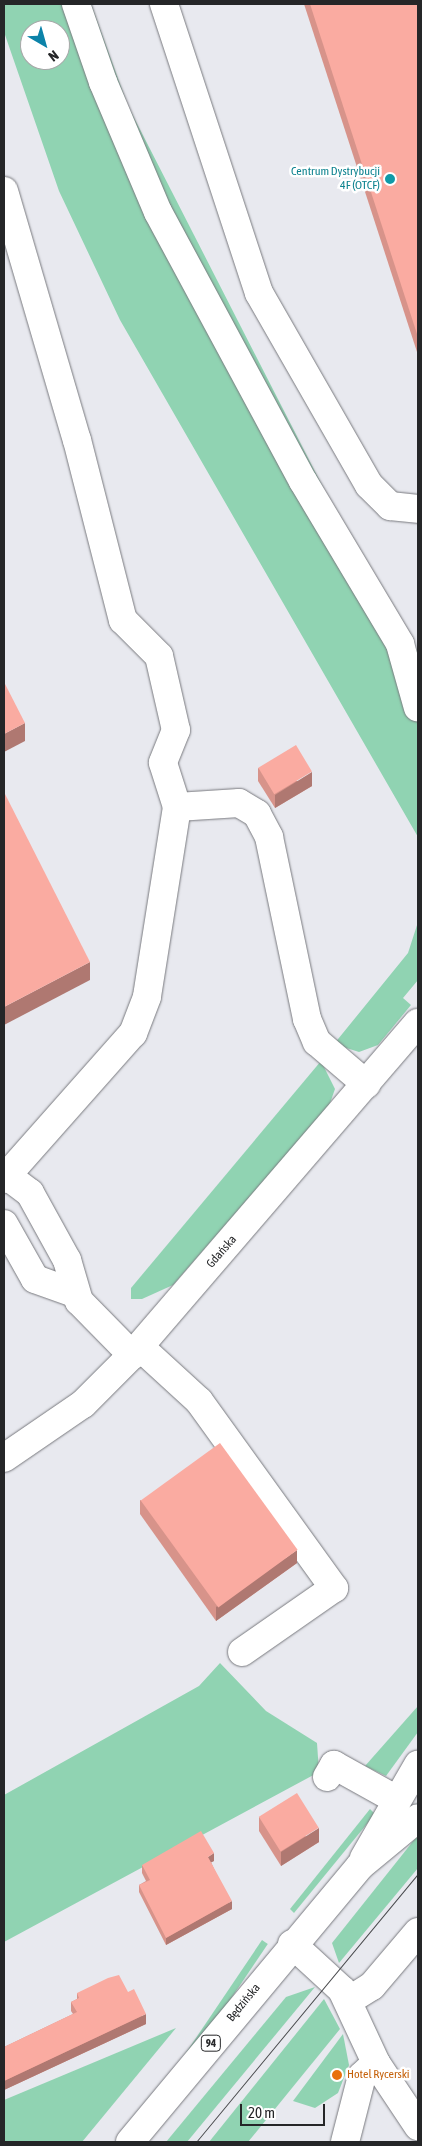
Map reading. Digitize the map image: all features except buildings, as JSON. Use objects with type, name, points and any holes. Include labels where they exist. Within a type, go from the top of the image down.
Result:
[{"type":"street","points":[[76,4],[103,82],[158,212],[303,481],[400,644],[418,708]]},
{"type":"street","points":[[164,4],[259,293],[369,485],[390,506],[418,509]]},
{"type":"street","points":[[4,191],[77,440],[123,620],[159,656],[176,730],[163,764],[177,808],[147,997],[133,1032],[5,1177],[30,1193],[67,1260],[74,1293]]},
{"type":"street","points":[[177,808],[239,803],[258,814],[270,837],[307,1019],[317,1042],[366,1084]]},
{"type":"street","name":"Gdańska","points":[[4,1458],[83,1404],[136,1351],[418,1023]]},
{"type":"street","points":[[4,1224],[35,1279],[74,1293],[136,1351],[199,1401],[334,1588],[242,1652]]},
{"type":"street","points":[[327,1777],[334,1765],[395,1799]]},
{"type":"street","name":"Będzińska","points":[[360,1866],[395,1799],[418,1765]]},
{"type":"street","name":"Będzińska","points":[[130,2142],[292,1944],[360,1866],[418,1818]]},
{"type":"street","points":[[348,2001],[372,1986],[418,1932]]},
{"type":"street","points":[[292,1944],[332,1979],[348,2001],[376,2063],[418,2126]]},
{"type":"street","points":[[345,2139],[362,2076],[376,2063]]},
{"type":"green space","points":[[4,4],[91,4],[128,106],[327,495],[418,653],[418,837],[120,320],[59,191],[4,32]]},
{"type":"green space","points":[[418,922],[418,980],[403,998],[411,1005],[378,1045],[359,1052],[334,1044],[408,953]]},
{"type":"green space","points":[[321,1061],[335,1089],[329,1106],[173,1285],[142,1299],[131,1299],[131,1288]]},
{"type":"green space","points":[[220,1663],[266,1711],[317,1743],[319,1772],[4,1942],[4,1795],[199,1686]]},
{"type":"green space","points":[[418,1706],[418,1732],[386,1776],[365,1766]]},
{"type":"green space","points":[[370,1809],[375,1814],[294,1913],[290,1909]]},
{"type":"green space","points":[[418,1835],[418,1868],[339,1963],[332,1943]]},
{"type":"green space","points":[[262,1940],[268,1944],[134,2142],[126,2142]]},
{"type":"green space","points":[[315,1987],[187,2142],[166,2142],[286,1997]]},
{"type":"green space","points":[[324,1999],[340,2029],[248,2142],[209,2142]]},
{"type":"green space","points":[[176,2028],[82,2142],[4,2142],[4,2100]]},
{"type":"green space","points":[[343,2034],[349,2065],[338,2093],[315,2108],[293,2101]]},
{"type":"tram line","points":[[196,2142],[418,1874]]},
{"type":"place","name":"Centrum Dystrybucji 4F (OTCF)","points":[[390,179]]},
{"type":"place","name":"Hotel Rycerski","points":[[337,2075]]}]
